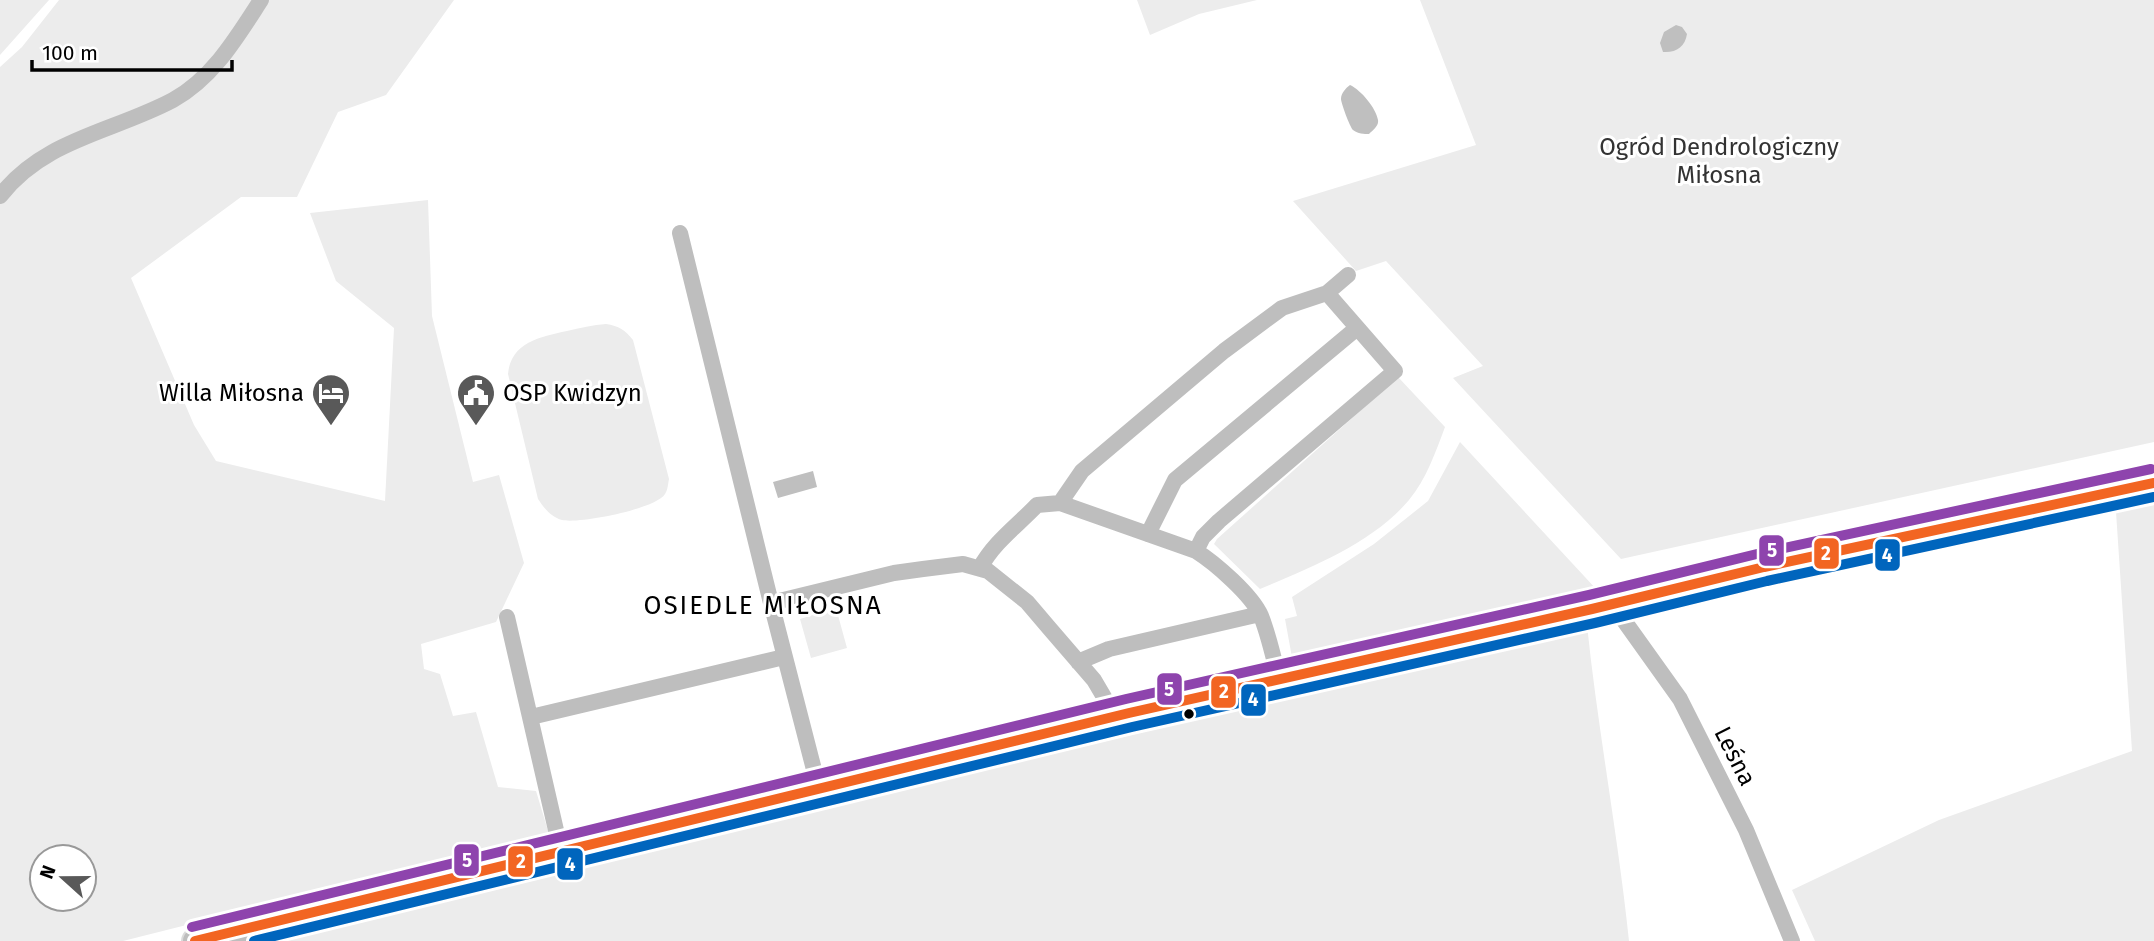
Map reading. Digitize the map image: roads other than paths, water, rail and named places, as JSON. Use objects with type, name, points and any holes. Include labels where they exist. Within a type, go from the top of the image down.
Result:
[{"type":"main road","points":[[195,941],[1112,718],[1777,564],[2154,483]]},
{"type":"street","points":[[0,197],[34,163],[76,140],[174,100],[218,63],[261,0]]},
{"type":"street","points":[[680,233],[819,789]]},
{"type":"street","points":[[1060,503],[1082,471],[1224,351],[1282,308],[1327,293],[1348,275]]},
{"type":"street","points":[[1196,551],[1203,537],[1219,522],[1395,371],[1327,293]]},
{"type":"street","points":[[1148,534],[1175,480],[1357,328]]},
{"type":"street","points":[[980,568],[990,550],[1037,505],[1060,503],[1196,551],[1219,568],[1261,614],[1279,680]]},
{"type":"street","points":[[771,603],[894,573],[963,564],[980,568],[988,571],[1027,602],[1094,680],[1112,718]]},
{"type":"street","name":"Leśna","points":[[1627,600],[1620,615],[1680,699],[1746,830],[1792,941]]},
{"type":"street","points":[[1078,662],[1110,649],[1261,614]]},
{"type":"street","points":[[507,617],[561,852]]},
{"type":"street","points":[[531,717],[784,657]]},
{"type":"place","name":"Willa Miłosna","points":[[331,427]]},
{"type":"place","name":"OSP Kwidzyn","points":[[476,427]]},
{"type":"district","name":"OSIEDLE MIŁOSNA","points":[[763,605]]},
{"type":"park label","name":"Ogród Dendrologiczny Miłosna","points":[[1719,161]]}]
